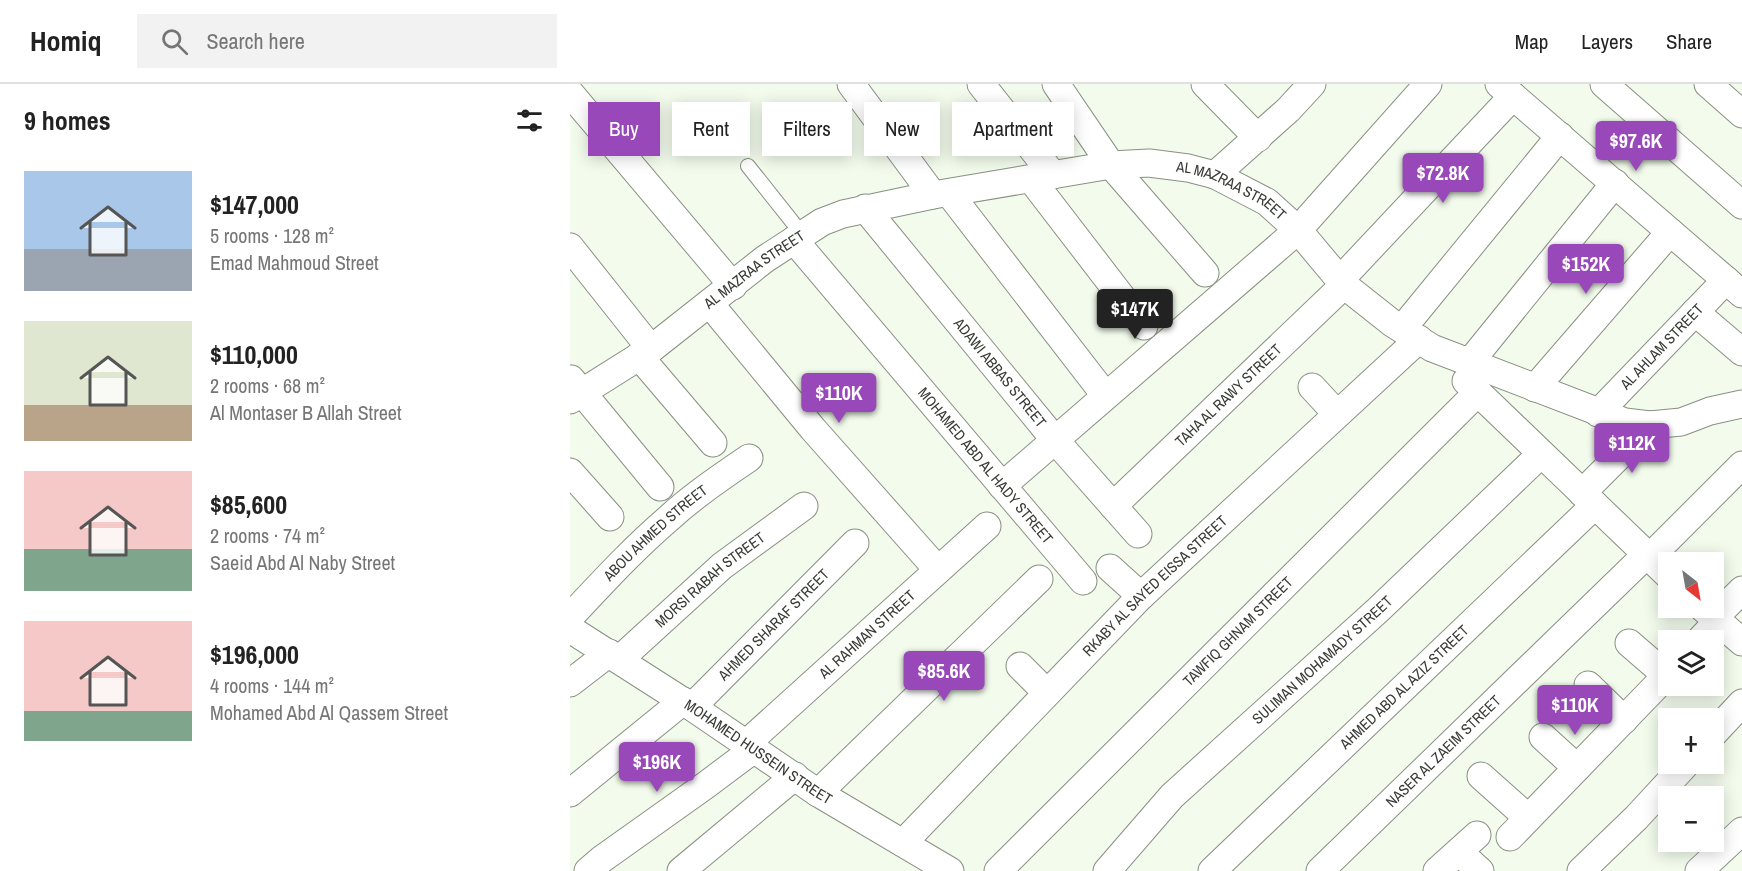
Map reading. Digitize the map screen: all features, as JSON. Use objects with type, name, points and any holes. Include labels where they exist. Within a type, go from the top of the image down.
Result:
[{"type":"street","points":[[851,84],[1105,395]]},
{"type":"street","points":[[981,84],[1144,326]]},
{"type":"street","points":[[1056,84],[1111,165],[1205,273]]},
{"type":"street","points":[[1205,84],[1258,138]]},
{"type":"street","points":[[1215,175],[1288,110],[1312,84]]},
{"type":"street","points":[[1002,486],[1298,230],[1428,84]]},
{"type":"street","points":[[1604,84],[1742,205]]},
{"type":"street","points":[[1708,84],[1742,114]]},
{"type":"street","points":[[1506,90],[1734,287]]},
{"type":"street","name":"TAHA AL RAWY STREET","points":[[1113,506],[1342,282],[1506,90]]},
{"type":"street","points":[[570,93],[733,286]]},
{"type":"street","name":"RKABY AL SAYED EISSA STREET","points":[[903,843],[1141,596],[1417,338],[1560,136]]},
{"type":"street","name":"AL MAZRAA STREET","points":[[574,390],[645,353],[765,259],[822,222],[865,208],[941,194],[1111,165],[1149,163],[1188,168],[1215,175],[1267,202],[1298,230],[1342,282],[1367,305],[1417,338],[1470,362],[1625,422],[1650,424],[1681,422],[1710,411],[1742,404]]},
{"type":"street","points":[[1470,362],[1615,183]]},
{"type":"street","name":"ADAWI ABBAS STREET","points":[[865,208],[1055,440],[1138,534]]},
{"type":"street","points":[[1535,388],[1670,231]]},
{"type":"street","name":"MOHAMED ABD AL HADY STREET","points":[[798,237],[1083,581]]},
{"type":"street","points":[[570,247],[645,353],[713,442]]},
{"type":"street","name":"AL AHLAM STREET","points":[[1598,413],[1695,312],[1734,287]]},
{"type":"street","points":[[710,304],[813,429],[938,570]]},
{"type":"street","points":[[1695,312],[1742,352]]},
{"type":"street","points":[[1417,338],[1478,392],[1654,563]]},
{"type":"street","points":[[1312,387],[1337,414]]},
{"type":"street","points":[[574,390],[660,487]]},
{"type":"street","name":"TAWFIQ GHNAM STREET","points":[[998,871],[1478,392]]},
{"type":"street","name":"AHMED ABD AL AZIZ STREET","points":[[1212,871],[1588,499],[1650,424]]},
{"type":"street","name":"SULIMAN MOHAMADY STREET","points":[[1107,871],[1172,796],[1378,610],[1541,454]]},
{"type":"street","name":"ABOU AHMED STREET","points":[[570,617],[669,517],[749,458]]},
{"type":"street","name":"NASER AL ZAEIM STREET","points":[[1320,871],[1654,563],[1742,465]]},
{"type":"street","points":[[570,472],[610,517]]},
{"type":"street","name":"MORSI RABAH STREET","points":[[570,683],[614,656],[722,566],[804,506]]},
{"type":"street","name":"AL RAHMAN STREET","points":[[600,867],[706,785],[987,526]]},
{"type":"street","name":"AHMED SHARAF STREET","points":[[570,793],[688,704],[855,543]]},
{"type":"street","points":[[1110,568],[1141,596]]},
{"type":"street","points":[[818,793],[1039,579]]},
{"type":"street","points":[[1742,590],[1709,622],[1742,642]]},
{"type":"street","name":"MOHAMED HUSSEIN STREET","points":[[570,629],[688,704],[818,793],[903,843],[933,868]]},
{"type":"street","points":[[1629,643],[1658,667]]},
{"type":"street","points":[[1020,666],[1047,693]]},
{"type":"street","points":[[1481,776],[1519,827],[1658,684]]},
{"type":"street","points":[[1588,685],[1624,720]]},
{"type":"street","points":[[1724,722],[1742,703]]},
{"type":"street","points":[[1543,737],[1577,768]]},
{"type":"street","points":[[1581,871],[1636,818],[1677,774]]},
{"type":"street","points":[[681,871],[795,776]]},
{"type":"street","points":[[1699,871],[1742,831]]},
{"type":"street","points":[[1437,871],[1468,844],[1480,871]]},
{"type":"lane","points":[[748,165],[798,237]]}]
